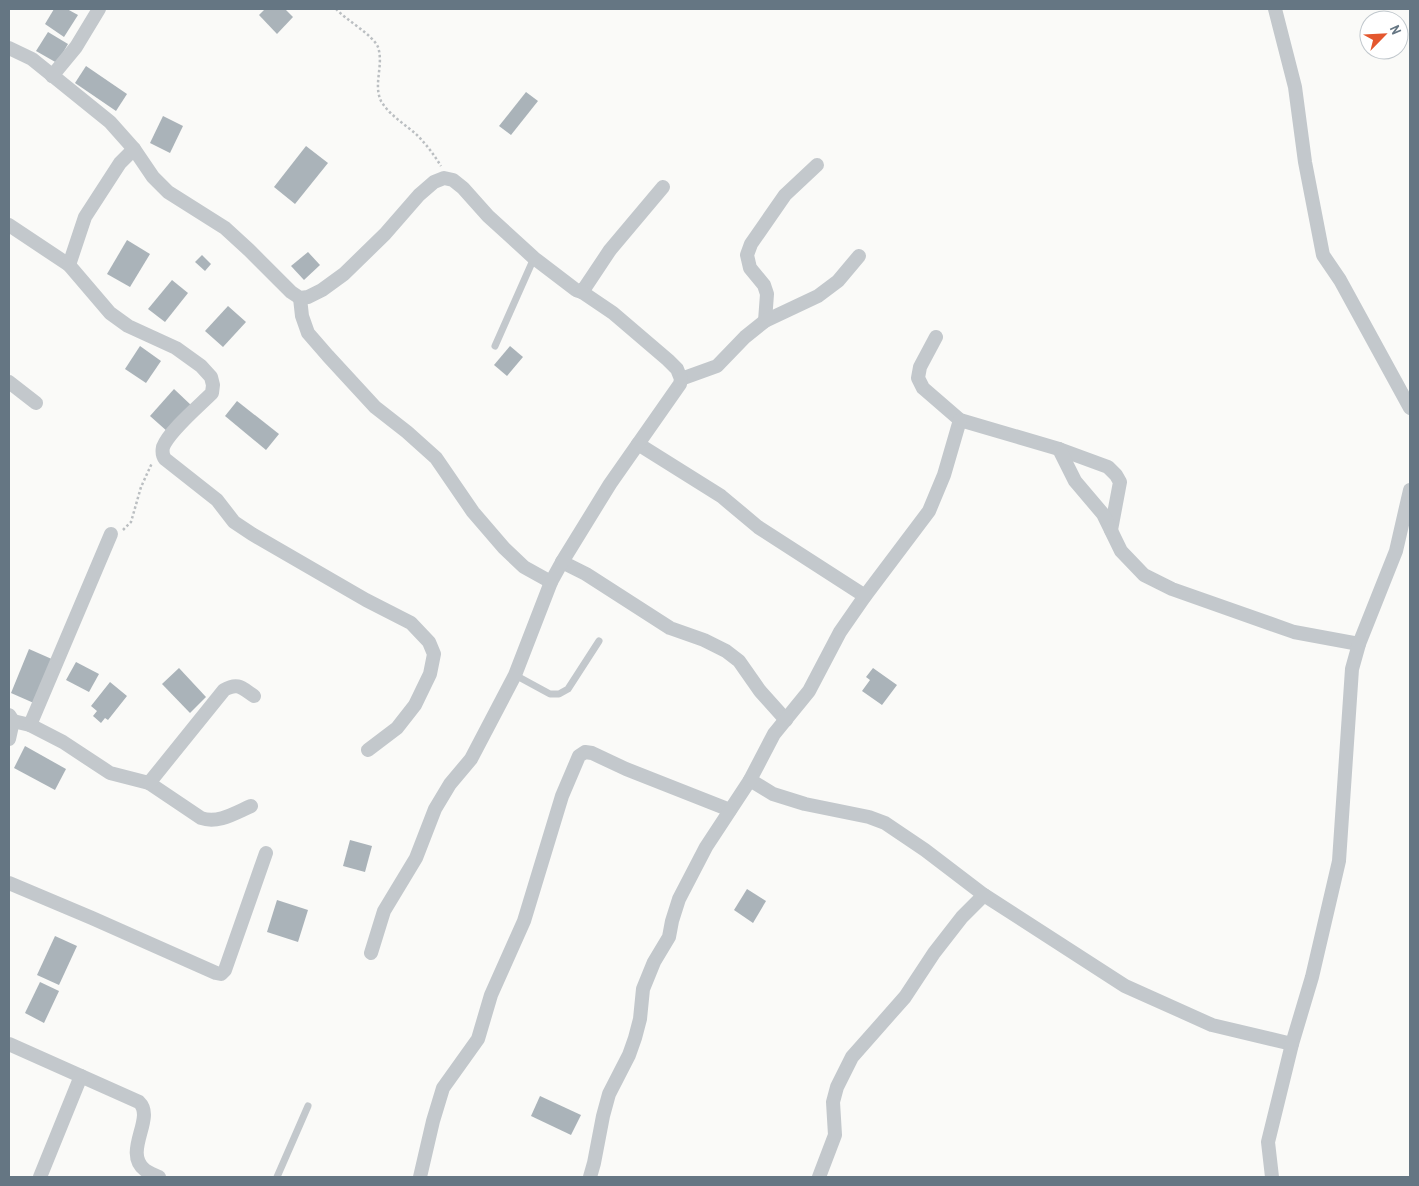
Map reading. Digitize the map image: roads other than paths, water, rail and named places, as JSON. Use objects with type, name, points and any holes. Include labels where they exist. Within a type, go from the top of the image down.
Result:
[{"type":"street","points":[[52,76],[76,47],[99,9]]},
{"type":"street","points":[[1276,9],[1296,86],[1306,162],[1323,256],[1340,280],[1410,408]]},
{"type":"street","points":[[10,52],[32,59],[110,122],[134,149],[153,177],[168,192],[225,228],[250,250],[291,292],[300,298],[308,297],[322,290],[344,274],[385,234],[419,195],[434,182],[444,178],[453,180],[463,188],[488,216],[534,258],[576,290],[613,313],[677,369],[681,379],[680,384],[610,484],[551,582],[515,675],[471,758],[450,784],[435,809],[416,858],[384,910],[371,953]]},
{"type":"street","points":[[70,266],[85,217],[120,163],[134,149]]},
{"type":"street","points":[[765,321],[767,294],[764,285],[750,268],[747,255],[749,249],[785,195],[818,164]]},
{"type":"street","points":[[582,292],[610,250],[664,187]]},
{"type":"street","points":[[9,225],[70,266],[110,313],[128,326],[176,348],[201,366],[211,378],[213,385],[212,393],[168,438],[162,449],[162,454],[165,458],[217,500],[234,522],[366,600],[411,623],[429,642],[434,654],[430,674],[415,705],[397,728],[368,750]]},
{"type":"street","points":[[681,379],[716,366],[745,337],[765,321],[794,309],[818,296],[838,281],[859,256]]},
{"type":"street","points":[[300,298],[302,316],[308,333],[328,356],[375,407],[436,458],[473,512],[504,548],[524,567],[551,582]]},
{"type":"street","points":[[936,337],[920,366],[918,378],[923,388],[960,420],[1059,449],[1108,467],[1120,482],[1111,530]]},
{"type":"street","points":[[9,382],[36,403]]},
{"type":"street","points":[[590,1177],[609,1094],[629,1055],[640,1019],[643,989],[647,976],[669,937],[679,899],[706,847],[750,780],[774,734],[809,691],[840,632],[929,511],[944,474],[960,420]]},
{"type":"street","points":[[638,444],[721,496],[758,527],[865,596]]},
{"type":"street","points":[[1059,449],[1075,482],[1103,514],[1121,551],[1144,575],[1172,589],[1294,632],[1359,644]]},
{"type":"street","points":[[1272,1177],[1268,1142],[1292,1044],[1312,977],[1339,861],[1352,669],[1359,644],[1396,551],[1410,490]]},
{"type":"street","points":[[30,725],[111,534]]},
{"type":"street","points":[[562,562],[586,574],[670,628],[704,640],[726,651],[739,661],[760,691],[786,720]]},
{"type":"street","points":[[149,783],[224,690],[232,685],[239,686],[254,696]]},
{"type":"street","points":[[9,739],[11,718],[30,725],[63,742],[110,773],[149,783],[201,818],[210,821],[221,819],[251,806]]},
{"type":"street","points":[[420,1177],[433,1121],[444,1088],[478,1039],[491,995],[524,921],[562,796],[579,756],[585,752],[592,753],[626,770],[730,810]]},
{"type":"street","points":[[750,780],[774,794],[805,804],[869,816],[885,823],[925,850],[984,895],[1125,986],[1212,1025],[1292,1044]]},
{"type":"street","points":[[9,883],[216,974],[221,974],[225,970],[266,853]]},
{"type":"street","points":[[819,1177],[835,1135],[833,1102],[836,1087],[852,1057],[905,997],[934,952],[984,895]]},
{"type":"street","points":[[9,1044],[139,1102],[144,1114],[136,1157],[140,1166],[146,1172],[159,1177]]},
{"type":"street","points":[[40,1177],[81,1076]]},
{"type":"lane","points":[[495,346],[534,258]]},
{"type":"lane","points":[[515,675],[550,694],[559,694],[568,689],[599,641]]},
{"type":"lane","points":[[277,1177],[308,1106]]}]
